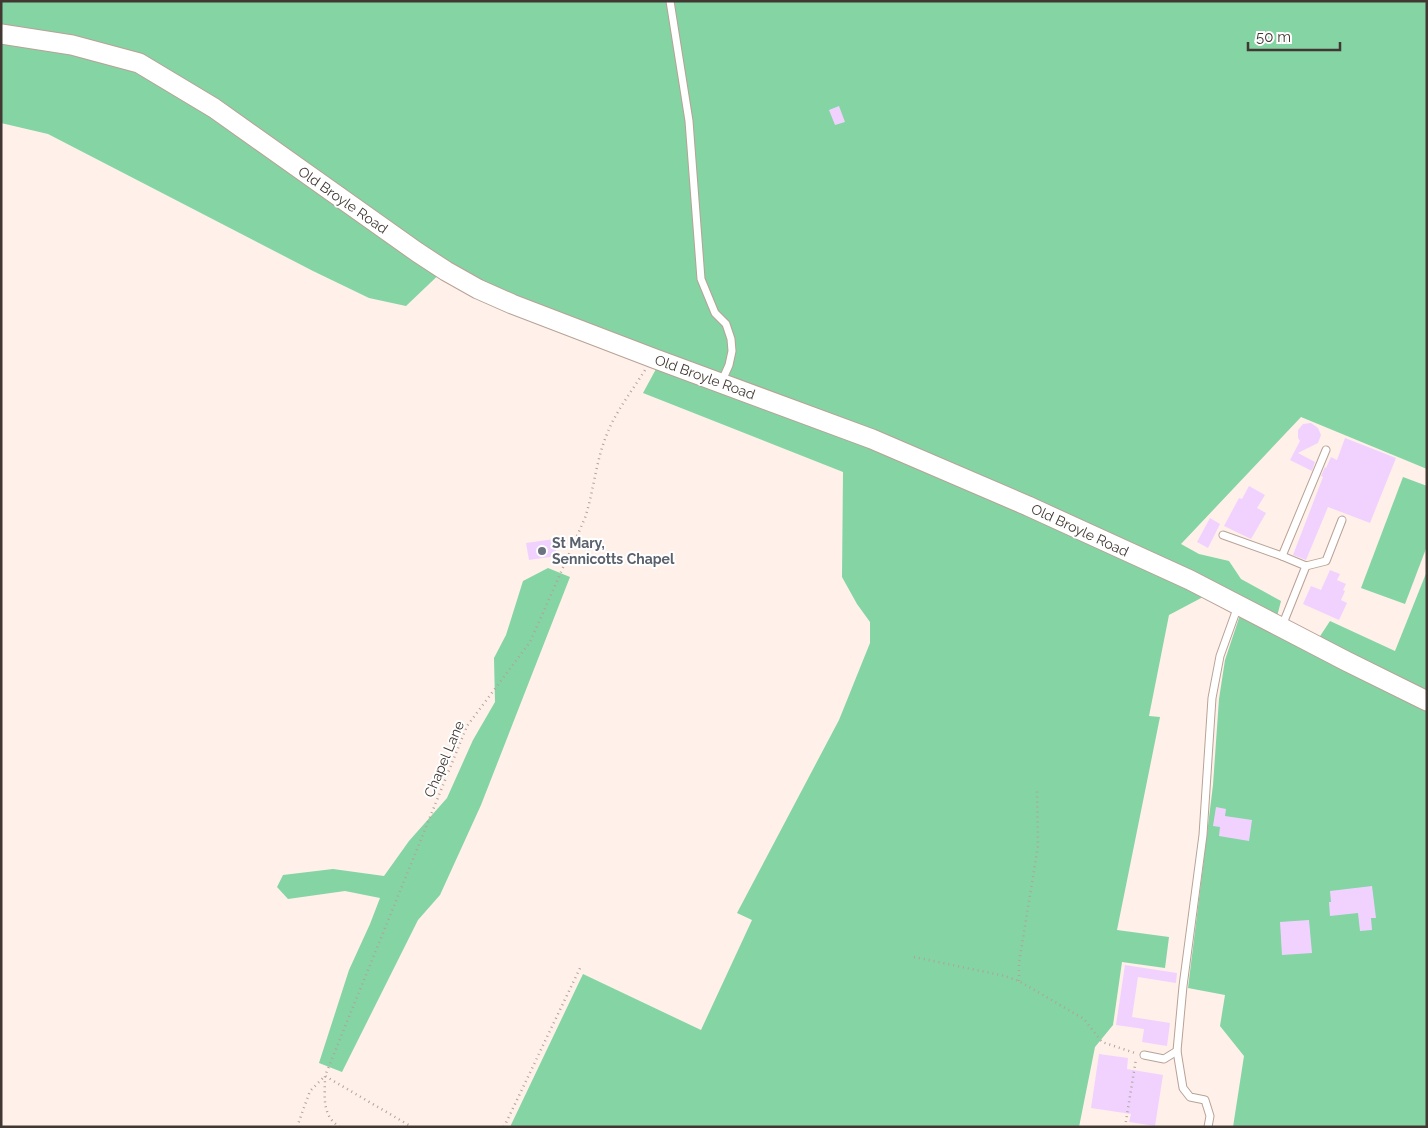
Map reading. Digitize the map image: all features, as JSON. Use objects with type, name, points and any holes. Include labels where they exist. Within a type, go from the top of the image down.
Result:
[{"type":"main road","name":"Old Broyle Road","points":[[1,34],[72,45],[139,63],[214,108],[417,252],[478,289],[512,304],[721,384],[872,439],[1190,580],[1427,701]]},
{"type":"lane","points":[[670,1],[689,121],[701,279],[715,313],[726,324],[732,351],[729,365],[721,384]]},
{"type":"lane","points":[[1282,556],[1326,450]]},
{"type":"lane","points":[[1223,535],[1306,566],[1326,561],[1342,520]]},
{"type":"lane","points":[[1281,628],[1306,566]]},
{"type":"lane","points":[[1208,1127],[1210,1116],[1205,1100],[1190,1097],[1183,1088],[1178,1051],[1183,986],[1203,835],[1212,698],[1220,656],[1238,605]]},
{"type":"lane","points":[[1144,1056],[1164,1059],[1178,1051]]},
{"type":"path","name":"Chapel Lane","points":[[340,1127],[333,1123],[325,1109],[325,1076],[467,726],[530,642],[585,518],[607,433],[653,358]]},
{"type":"path","points":[[1019,981],[1019,963],[1038,846],[1037,788]]},
{"type":"path","points":[[914,957],[1005,976],[1019,981],[1084,1019],[1102,1042],[1144,1056]]},
{"type":"path","points":[[504,1127],[580,968]]},
{"type":"path","points":[[1125,1127],[1135,1060],[1144,1056]]},
{"type":"path","points":[[297,1127],[310,1090],[325,1076],[412,1127]]},
{"type":"green space","points":[[1,1],[1427,1],[1427,469],[1301,417],[1181,544],[1199,554],[1229,561],[1241,579],[1281,601],[1273,632],[1311,650],[1330,621],[1395,651],[1427,571],[1427,1127],[1233,1127],[1244,1056],[1220,1026],[1225,995],[1188,988],[1213,785],[1219,699],[1225,660],[1240,615],[1203,597],[1169,615],[1149,716],[1160,717],[1117,930],[1169,937],[1165,968],[1122,962],[1113,1025],[1095,1047],[1079,1127],[510,1127],[583,974],[701,1030],[752,920],[737,913],[839,720],[870,643],[870,622],[857,604],[842,577],[843,472],[643,393],[662,358],[544,312],[448,266],[406,306],[369,298],[48,134],[1,123]]},
{"type":"green space","points":[[1403,477],[1427,486],[1427,546],[1405,604],[1361,588]]},
{"type":"green space","points":[[548,568],[570,577],[481,805],[440,895],[418,920],[342,1072],[319,1063],[349,970],[380,898],[345,891],[288,899],[277,887],[283,875],[333,869],[384,876],[409,841],[447,798],[473,740],[495,702],[494,658],[506,635],[523,581]]},
{"type":"building","points":[[839,106],[845,122],[835,125],[829,110]]},
{"type":"building","points":[[1311,423],[1318,428],[1321,435],[1318,443],[1298,453],[1315,462],[1312,471],[1290,460],[1300,441],[1298,430],[1303,424]]},
{"type":"building","points":[[1345,438],[1396,458],[1370,523],[1328,507],[1306,560],[1293,555],[1323,477],[1321,476],[1325,467],[1331,457],[1337,460]]},
{"type":"building","points":[[1249,486],[1265,495],[1257,508],[1266,513],[1251,539],[1224,526],[1239,498],[1242,499]]},
{"type":"building","points":[[1210,518],[1220,524],[1208,548],[1197,542]]},
{"type":"building","points":[[554,539],[557,556],[529,560],[526,543]]},
{"type":"building","points":[[1330,570],[1340,574],[1337,580],[1346,584],[1341,600],[1347,603],[1339,620],[1303,604],[1311,586],[1321,590]]},
{"type":"building","points":[[1216,807],[1226,809],[1225,816],[1252,820],[1249,841],[1219,836],[1220,827],[1213,826]]},
{"type":"building","points":[[1372,886],[1376,918],[1371,918],[1372,930],[1360,931],[1358,913],[1330,916],[1330,891]]},
{"type":"building","points":[[1309,920],[1312,953],[1282,955],[1280,922]]},
{"type":"building","points":[[1125,965],[1177,973],[1176,983],[1138,977],[1132,1017],[1170,1023],[1167,1046],[1142,1042],[1144,1029],[1116,1025]]},
{"type":"building","points":[[1099,1054],[1128,1058],[1127,1069],[1163,1075],[1155,1126],[1129,1122],[1131,1114],[1091,1108]]},
{"type":"place","name":"St Mary, Sennicotts Chapel","points":[[542,551]]}]
